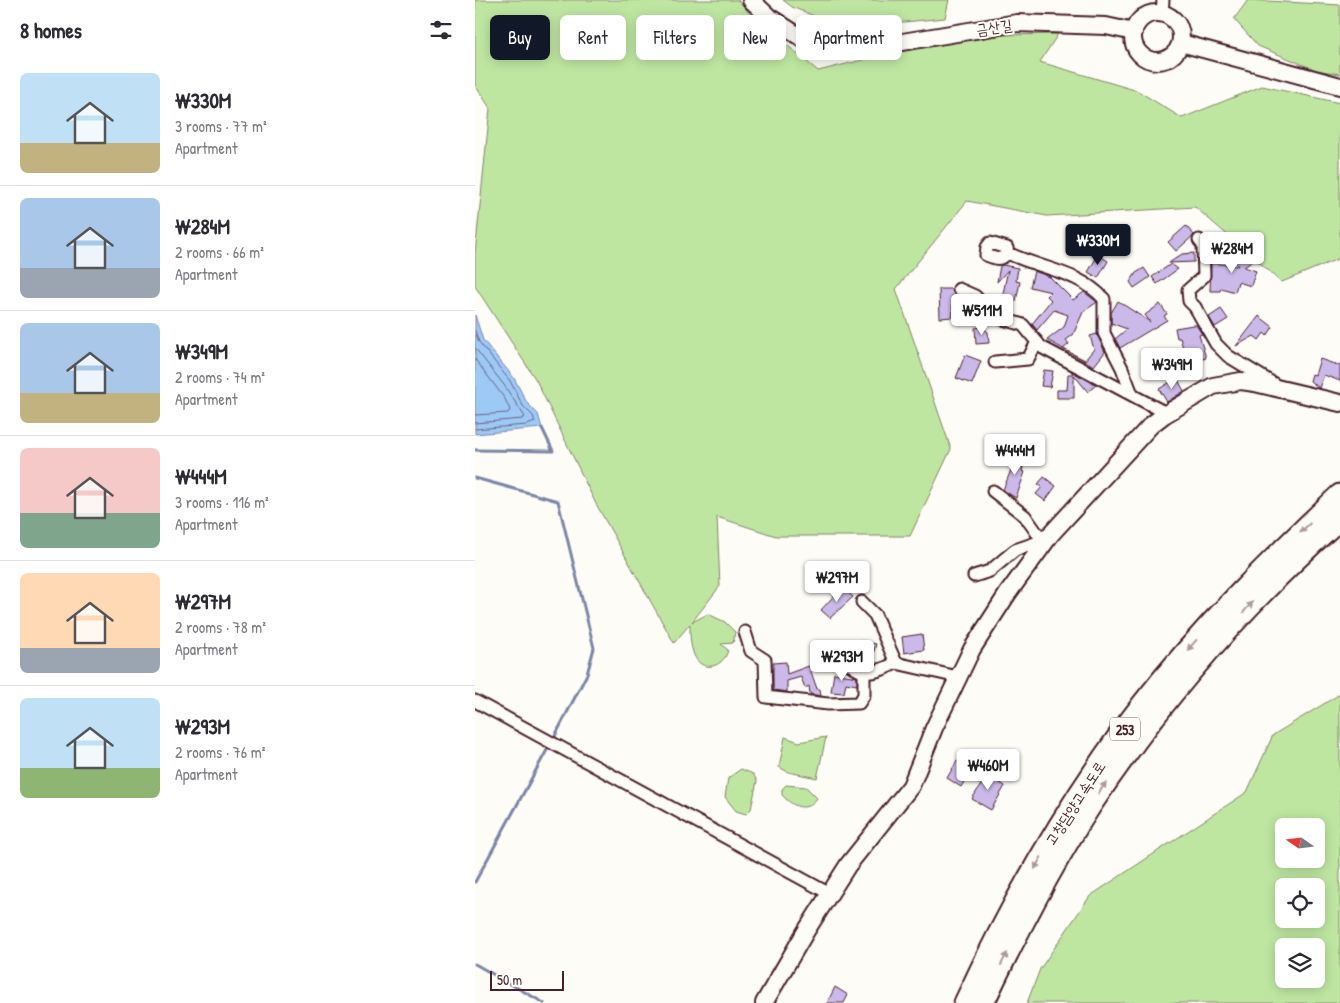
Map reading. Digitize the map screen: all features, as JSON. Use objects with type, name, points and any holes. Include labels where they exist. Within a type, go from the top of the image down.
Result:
[{"type":"highway","name":"고창담양고속도로","points":[[965,1003],[1042,855],[1101,762],[1143,704],[1233,599],[1340,495]]},
{"type":"highway","name":"고창담양고속도로","points":[[983,1003],[1051,870],[1089,807],[1127,752],[1165,703],[1260,594],[1340,518]]},
{"type":"street","name":"금산길","points":[[751,0],[769,17],[805,40],[835,50],[866,48],[1017,23],[1106,26],[1134,32]]},
{"type":"street","points":[[1163,7],[1179,26],[1181,43],[1173,55],[1167,59],[1152,60],[1139,53],[1134,39],[1134,32],[1143,18],[1163,7]]},
{"type":"street","points":[[1181,43],[1340,86]]},
{"type":"street","points":[[1199,240],[1203,245],[1204,276],[1188,290],[1189,301],[1195,307],[1216,344],[1228,356],[1285,390]]},
{"type":"street","points":[[1008,253],[1082,281],[1104,299],[1104,333],[1122,368],[1131,394]]},
{"type":"street","points":[[959,289],[975,296],[993,316],[1023,326],[1041,347],[1166,413]]},
{"type":"street","points":[[995,362],[1028,359],[1037,342]]},
{"type":"street","points":[[764,1003],[848,865],[911,786],[957,677],[1008,592],[1047,539],[1151,425],[1191,397],[1213,386],[1227,382],[1241,381],[1340,403]]},
{"type":"street","points":[[993,491],[1025,516],[1037,533],[1047,539]]},
{"type":"street","points":[[974,576],[990,570],[1015,550],[1047,539]]},
{"type":"street","points":[[861,602],[875,615],[896,663]]},
{"type":"street","points":[[745,632],[751,651],[765,660],[766,697],[828,704],[859,703],[864,695],[864,674]]},
{"type":"street","points":[[840,656],[864,674],[874,673],[896,663],[957,677]]},
{"type":"street","points":[[475,701],[830,894]]},
{"type":"green space","points":[[475,0],[738,0],[751,15],[724,15],[724,60],[786,60],[786,44],[796,53],[796,60],[805,60],[818,71],[863,60],[902,60],[902,51],[1004,35],[1058,34],[1040,62],[1138,91],[1182,118],[1262,86],[1340,103],[1340,258],[1282,282],[1195,207],[1047,216],[967,201],[896,289],[951,449],[910,536],[776,536],[717,517],[720,586],[692,622],[708,614],[725,622],[735,632],[733,643],[721,644],[728,650],[722,661],[712,666],[702,665],[694,655],[691,644],[690,624],[674,643],[595,502],[536,380],[475,286],[475,254],[490,108],[475,85]]},
{"type":"green space","points":[[783,0],[949,0],[945,18],[902,22],[902,15],[811,15],[792,7]]},
{"type":"green space","points":[[1248,0],[1340,5],[1340,74],[1316,70],[1258,46],[1234,19]]},
{"type":"green space","points":[[1340,694],[1340,1003],[1027,1003],[1040,969],[1090,896],[1247,792],[1273,735]]},
{"type":"green space","points":[[785,737],[799,742],[826,737],[817,778],[788,772],[779,767]]},
{"type":"green space","points":[[741,769],[753,774],[757,781],[751,809],[746,814],[736,811],[725,797],[728,778]]},
{"type":"green space","points":[[786,785],[806,787],[817,798],[808,806],[799,807],[782,795],[782,789]]},
{"type":"water","points":[[475,315],[483,340],[514,378],[527,403],[538,414],[542,428],[475,434]]},
{"type":"building","points":[[1186,226],[1194,235],[1176,251],[1168,242]]},
{"type":"building","points":[[1247,251],[1253,261],[1244,267],[1256,271],[1251,286],[1238,282],[1235,292],[1221,288],[1220,291],[1210,291],[1211,263],[1238,266],[1234,259]]},
{"type":"building","points":[[1194,253],[1194,262],[1169,263],[1182,254]]},
{"type":"building","points":[[1098,255],[1108,261],[1098,278],[1088,272]]},
{"type":"building","points":[[1171,264],[1178,269],[1157,284],[1152,277]]},
{"type":"building","points":[[1000,266],[1018,268],[1016,281],[1020,282],[1016,301],[1002,298],[1008,270],[997,282]]},
{"type":"building","points":[[1144,268],[1150,277],[1134,288],[1130,282],[1136,273]]},
{"type":"building","points":[[1034,271],[1050,277],[1073,300],[1084,292],[1097,302],[1083,312],[1073,335],[1066,340],[1069,344],[1063,349],[1047,340],[1064,327],[1068,315],[1054,310],[1037,330],[1032,324],[1051,300],[1047,296],[1051,292],[1030,287]]},
{"type":"building","points":[[939,289],[952,289],[954,295],[952,296],[953,317],[940,318]]},
{"type":"building","points":[[1118,301],[1150,322],[1145,315],[1160,304],[1167,314],[1164,316],[1167,320],[1120,348],[1115,339],[1127,329],[1111,323],[1111,313]]},
{"type":"building","points":[[1221,309],[1228,319],[1215,327],[1209,317]]},
{"type":"building","points":[[1259,316],[1273,327],[1267,336],[1264,333],[1259,340],[1254,336],[1236,346]]},
{"type":"building","points":[[1196,325],[1202,334],[1199,335],[1206,358],[1188,364],[1180,338],[1177,338],[1175,328]]},
{"type":"building","points":[[982,327],[988,332],[989,343],[976,344],[975,328]]},
{"type":"building","points":[[1097,334],[1105,352],[1094,366],[1066,350],[1085,360],[1094,349],[1090,336]]},
{"type":"building","points":[[965,355],[981,361],[972,384],[956,378]]},
{"type":"building","points":[[1320,359],[1340,366],[1340,381],[1324,375],[1319,388],[1310,381],[1312,374],[1315,375]]},
{"type":"building","points":[[1044,370],[1053,371],[1050,387],[1041,386]]},
{"type":"building","points":[[1071,371],[1096,385],[1088,392],[1074,375],[1074,398],[1057,398],[1057,390],[1067,390],[1068,374],[1073,374]]},
{"type":"building","points":[[1177,378],[1184,391],[1167,402],[1159,389]]},
{"type":"building","points":[[1019,450],[1025,452],[1021,467],[1023,467],[1022,471],[1025,472],[1016,498],[1003,490]]},
{"type":"building","points":[[1044,477],[1056,486],[1045,501],[1036,494],[1042,487],[1038,484]]},
{"type":"building","points":[[842,587],[853,597],[830,618],[821,610]]},
{"type":"building","points":[[922,634],[924,650],[904,653],[902,637]]},
{"type":"building","points":[[861,641],[876,644],[870,665],[859,661]]},
{"type":"building","points":[[786,662],[787,674],[809,666],[817,689],[820,689],[821,696],[810,694],[809,686],[805,688],[801,677],[787,681],[787,692],[773,690],[773,663]]},
{"type":"building","points":[[834,673],[857,677],[857,685],[846,683],[844,693],[831,692]]},
{"type":"building","points":[[957,761],[971,770],[961,787],[947,778]]},
{"type":"building","points":[[981,771],[1005,786],[991,810],[972,799],[982,783],[976,779]]},
{"type":"building","points":[[835,987],[848,995],[844,1003],[827,1003]]},
{"type":"waterway","points":[[475,450],[553,451],[542,428]]},
{"type":"waterway","points":[[475,478],[558,501],[594,648],[587,674],[555,736]]},
{"type":"waterway","points":[[475,882],[547,750]]},
{"type":"waterway","points":[[475,964],[544,1003]]}]
